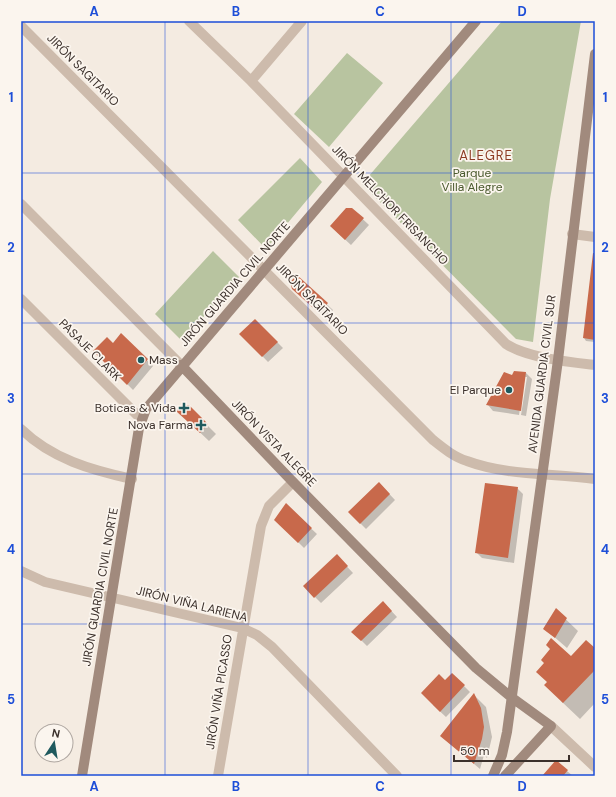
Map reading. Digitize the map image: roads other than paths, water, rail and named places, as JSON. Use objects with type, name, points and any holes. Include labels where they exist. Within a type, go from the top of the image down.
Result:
[{"type":"main road","name":"JIRÓN GUARDIA CIVIL NORTE","points":[[82,776],[110,598],[132,479],[141,419],[146,409],[181,365],[265,270],[476,21]]},
{"type":"main road","name":"AVENIDA GUARDIA CIVIL SUR","points":[[493,776],[502,755],[511,697],[558,360],[572,234],[595,54]]},
{"type":"main road","name":"JIRÓN VISTA ALEGRE","points":[[181,365],[293,482],[476,668],[511,697]]},
{"type":"main road","points":[[505,776],[551,726],[511,697]]},
{"type":"street","name":"JIRÓN MELCHOR FRISANCHO","points":[[190,21],[344,176],[506,344],[518,351],[558,360],[595,365]]},
{"type":"street","points":[[251,81],[302,21]]},
{"type":"street","name":"JIRÓN SAGITARIO","points":[[21,26],[433,440],[450,453],[466,461],[488,467],[542,475],[565,474],[595,479]]},
{"type":"street","name":"JIRÓN VISTA ALEGRE","points":[[21,204],[181,365]]},
{"type":"street","points":[[572,234],[595,237]]},
{"type":"street","name":"PASAJE CLARK","points":[[21,299],[141,419]]},
{"type":"street","points":[[21,429],[45,449],[66,460],[100,472],[132,479]]},
{"type":"street","name":"JIRÓN VIÑA PICASSO","points":[[218,776],[242,628],[264,516],[269,506],[293,482]]},
{"type":"street","name":"JIRÓN VIÑA LARIENA","points":[[21,571],[45,582],[242,628],[257,635],[272,647],[397,776]]},
{"type":"street","points":[[551,726],[595,767]]},
{"type":"place","name":"Mass","points":[[141,360]]},
{"type":"place","name":"El Parque","points":[[509,390]]},
{"type":"place","name":"Boticas & Vida","points":[[184,408]]},
{"type":"place","name":"Nova Farma","points":[[201,425]]},
{"type":"district","name":"ALEGRE","points":[[486,155]]},
{"type":"park label","name":"Parque Villa Alegre","points":[[472,180]]}]
